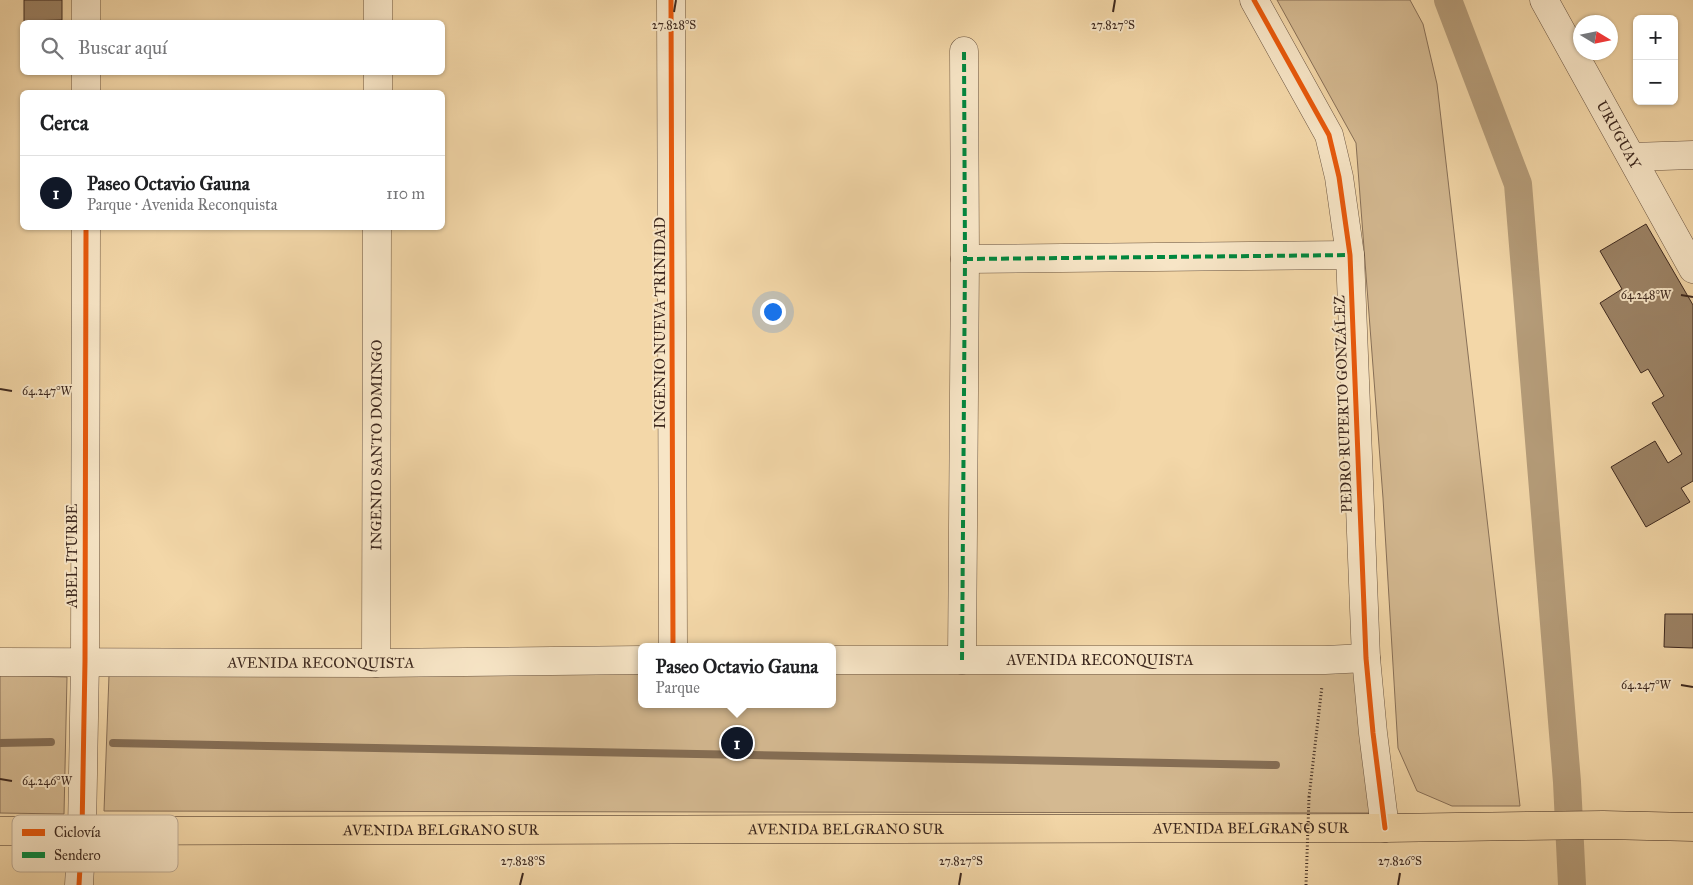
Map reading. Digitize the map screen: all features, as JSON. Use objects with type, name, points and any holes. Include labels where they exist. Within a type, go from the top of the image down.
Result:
[{"type":"highway","name":"AVENIDA BELGRANO SUR","points":[[178,831],[1693,827]]},
{"type":"street","points":[[86,0],[86,20]]},
{"type":"street","points":[[378,0],[378,20]]},
{"type":"street","name":"INGENIO NUEVA TRINIDAD","points":[[671,0],[673,643]]},
{"type":"street","name":"PEDRO RUPERTO GONZÁLEZ","points":[[1254,0],[1329,135],[1339,177],[1350,255],[1366,658],[1384,828]]},
{"type":"street","name":"URUGUAY","points":[[1544,0],[1693,269]]},
{"type":"street","points":[[962,660],[966,259],[964,50]]},
{"type":"street","points":[[86,75],[86,90]]},
{"type":"street","points":[[378,75],[378,90]]},
{"type":"street","points":[[1632,157],[1693,155]]},
{"type":"street","name":"ABEL ITURBE","points":[[82,815],[85,661],[86,230]]},
{"type":"street","name":"INGENIO SANTO DOMINGO","points":[[376,663],[377,230]]},
{"type":"street","points":[[966,259],[1350,255]]},
{"type":"street","name":"AVENIDA RECONQUISTA","points":[[836,660],[1325,660],[1366,658]]},
{"type":"street","name":"AVENIDA RECONQUISTA","points":[[0,662],[376,663],[638,660]]},
{"type":"street","name":"ABEL ITURBE","points":[[79,885],[80,872]]},
{"type":"path","points":[[1306,885],[1309,797],[1325,660]]},
{"type":"shaded area","points":[[1277,0],[1410,0],[1423,24],[1437,84],[1520,806],[1452,806],[1417,791],[1398,748],[1383,498],[1356,143]]},
{"type":"shaded area","points":[[1359,668],[1374,813],[104,811],[109,675],[638,672],[638,708],[836,708],[836,671]]},
{"type":"shaded area","points":[[0,675],[67,677],[64,814],[0,813]]},
{"type":"building","points":[[24,0],[62,0],[62,20],[24,20]]},
{"type":"building","points":[[1646,224],[1693,305],[1693,481],[1681,488],[1690,502],[1646,527],[1611,467],[1655,441],[1668,463],[1682,454],[1652,403],[1664,396],[1648,369],[1641,373],[1600,303],[1622,289],[1600,251]]},
{"type":"building","points":[[1665,614],[1693,614],[1693,648],[1664,647]]},
{"type":"waterway","points":[[1448,0],[1518,184],[1567,782],[1572,885]]},
{"type":"waterway","points":[[0,743],[51,742]]},
{"type":"waterway","points":[[113,743],[1276,765]]},
{"type":"marked path","points":[[962,660],[965,259],[964,51]]},
{"type":"marked path","points":[[965,259],[1350,255]]},
{"type":"cycle path","points":[[671,0],[673,643]]},
{"type":"cycle path","points":[[1254,0],[1329,135],[1339,177],[1350,255],[1366,658],[1385,828]]},
{"type":"cycle path","points":[[82,815],[85,661],[86,230]]},
{"type":"cycle path","points":[[79,885],[80,872]]},
{"type":"place","name":"Paseo Octavio Gauna","points":[[737,743]]}]
